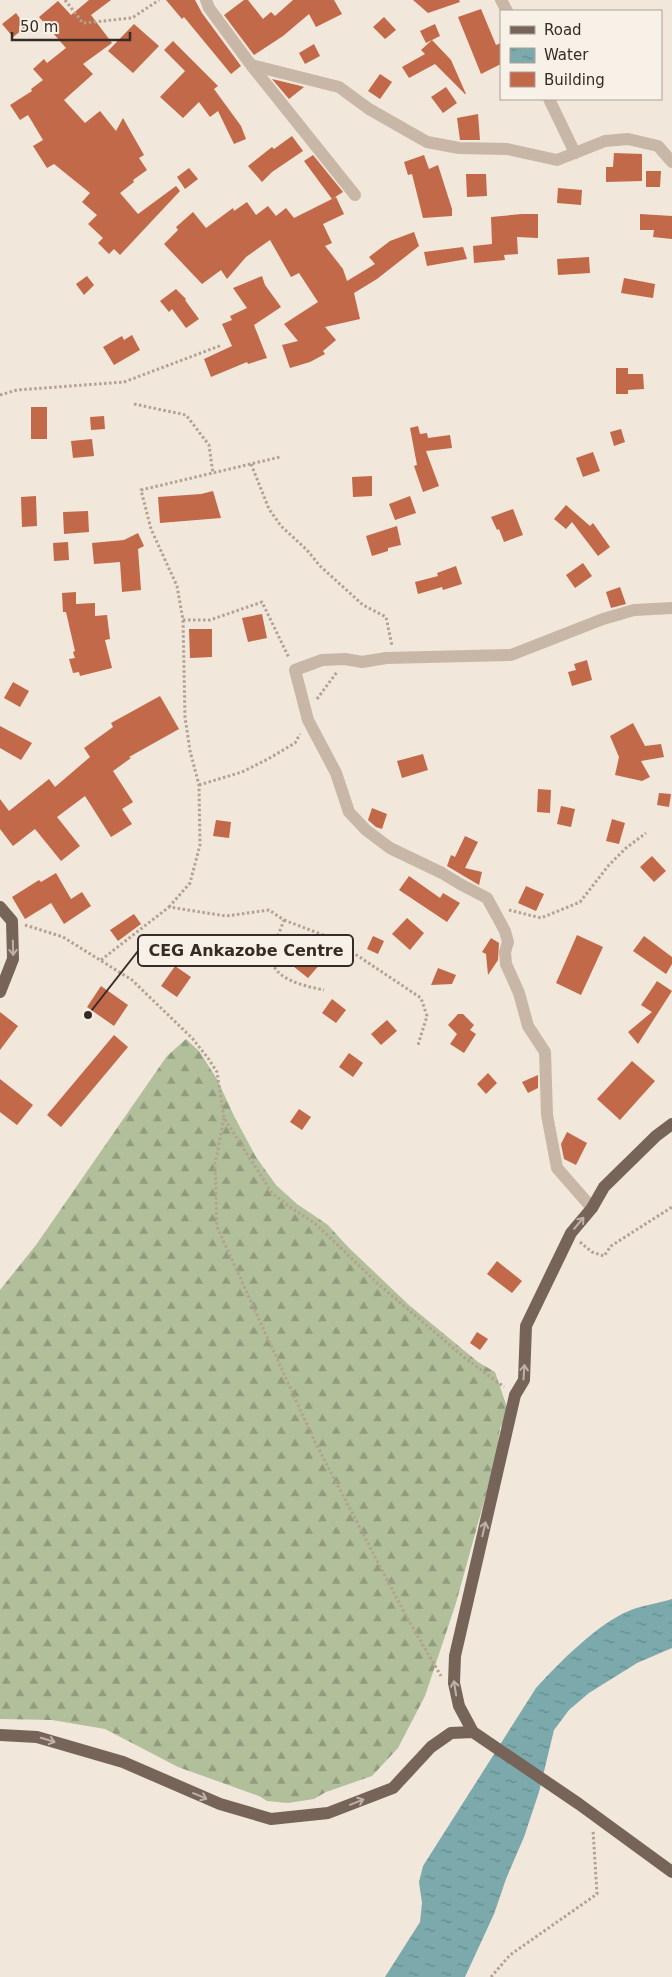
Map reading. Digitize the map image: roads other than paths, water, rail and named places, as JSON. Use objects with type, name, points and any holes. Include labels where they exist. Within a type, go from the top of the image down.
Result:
[{"type":"main road","points":[[0,907],[12,921],[13,959],[0,992]]},
{"type":"main road","points":[[672,1124],[656,1136],[604,1188],[592,1208],[571,1233],[526,1326],[524,1380],[514,1395],[455,1656],[454,1683],[459,1706],[473,1732],[579,1804],[672,1872]]},
{"type":"main road","points":[[0,1735],[37,1736],[123,1762],[220,1804],[271,1819],[328,1813],[393,1788],[431,1747],[451,1733],[473,1732]]},
{"type":"street","points":[[206,0],[209,8],[251,65],[355,195]]},
{"type":"street","points":[[251,65],[339,88],[369,109],[426,142],[459,148],[507,149],[557,160],[605,141],[628,139],[658,146],[672,162]]},
{"type":"street","points":[[549,100],[575,152]]},
{"type":"street","points":[[592,1208],[557,1168],[547,1115],[545,1052],[528,1026],[519,993],[506,964],[505,952],[508,942],[505,931],[487,898],[390,848],[366,830],[349,812],[336,773],[308,720],[295,670],[322,660],[345,658],[362,662],[395,658],[511,655],[626,612],[672,608]]},
{"type":"water","points":[[672,1599],[672,1648],[637,1663],[589,1693],[569,1710],[554,1730],[539,1792],[524,1837],[506,1879],[494,1914],[465,1977],[385,1977],[420,1922],[422,1903],[419,1882],[423,1866],[536,1688],[568,1655],[618,1616],[631,1610]]},
{"type":"place","name":"CEG Ankazobe Centre","points":[[88,1015]]}]
